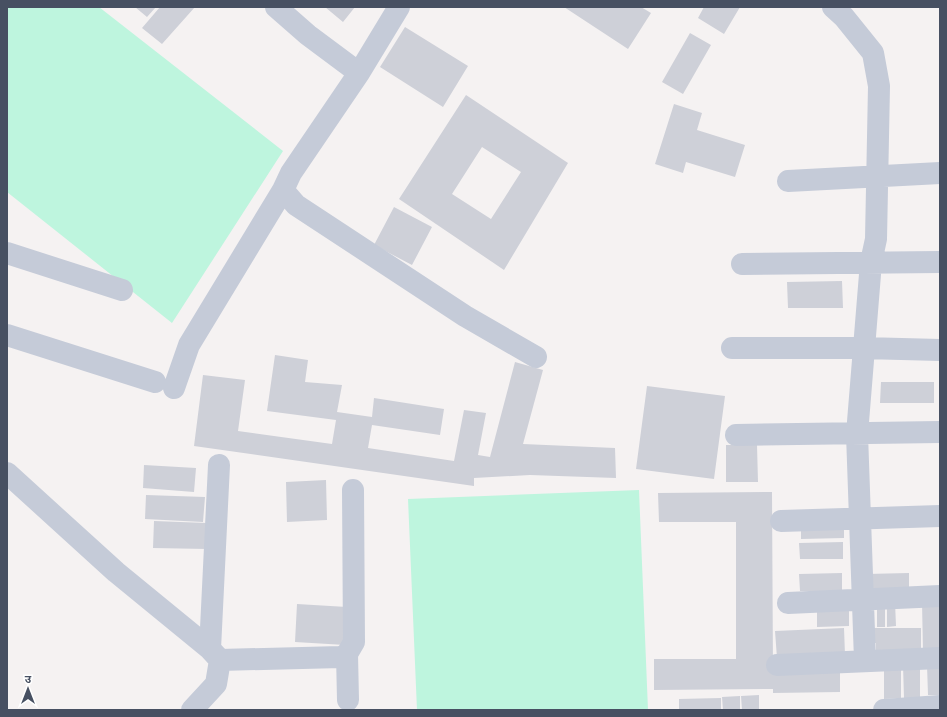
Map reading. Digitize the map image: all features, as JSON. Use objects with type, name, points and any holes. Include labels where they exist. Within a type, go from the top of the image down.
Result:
[{"type":"street","points":[[276,7],[308,35],[359,73]]},
{"type":"street","points":[[7,335],[164,385],[283,190],[291,173],[359,73],[399,7]]},
{"type":"street","points":[[843,10],[873,53],[879,86],[876,239],[871,262],[857,434],[858,517],[865,660]]},
{"type":"street","points":[[788,181],[877,175],[940,173]]},
{"type":"street","points":[[283,190],[296,205],[465,316],[536,357]]},
{"type":"street","points":[[7,252],[122,290]]},
{"type":"street","points":[[742,264],[940,262]]},
{"type":"street","points":[[732,348],[863,348],[940,350]]},
{"type":"street","points":[[736,435],[940,432]]},
{"type":"street","points":[[192,710],[216,684],[215,655],[219,465]]},
{"type":"street","points":[[7,473],[116,572],[215,655],[341,657],[347,654]]},
{"type":"street","points":[[348,700],[347,654],[354,642],[353,490]]},
{"type":"street","points":[[781,521],[858,517],[940,516]]},
{"type":"street","points":[[788,603],[940,596]]},
{"type":"street","points":[[777,665],[865,660],[940,658]]},
{"type":"street","points":[[884,710],[938,708]]},
{"type":"green space","points":[[7,7],[99,7],[283,151],[172,323],[7,192]]},
{"type":"green space","points":[[639,490],[648,710],[417,710],[408,499]]},
{"type":"building","points":[[135,7],[156,7],[147,17]]},
{"type":"building","points":[[160,7],[195,7],[162,44],[142,28]]},
{"type":"building","points":[[325,7],[355,7],[343,22]]},
{"type":"building","points":[[564,7],[641,7],[651,13],[628,49]]},
{"type":"building","points":[[704,7],[740,7],[724,34],[698,18]]},
{"type":"building","points":[[405,27],[468,66],[443,107],[380,67]]},
{"type":"building","points":[[690,33],[711,45],[683,94],[662,82]]},
{"type":"building","points":[[466,95],[568,163],[504,270],[399,199]],"holes":[[[482,147],[521,172],[491,219],[452,194]]]},
{"type":"building","points":[[674,104],[702,113],[697,130],[745,145],[735,177],[686,162],[683,173],[655,164]]},
{"type":"building","points":[[394,207],[432,227],[412,265],[374,245]]},
{"type":"building","points":[[842,281],[843,308],[788,308],[787,282]]},
{"type":"building","points":[[275,355],[308,360],[305,382],[342,385],[337,412],[372,417],[374,398],[444,409],[440,435],[372,425],[368,448],[454,461],[464,410],[486,413],[478,455],[490,457],[515,362],[543,370],[523,444],[615,448],[616,478],[530,475],[474,478],[474,486],[194,446],[203,375],[245,380],[238,431],[332,444],[336,420],[267,411]]},
{"type":"building","points":[[881,382],[934,382],[934,403],[880,403]]},
{"type":"building","points":[[647,386],[725,396],[714,479],[636,469]]},
{"type":"building","points":[[726,445],[757,445],[758,482],[726,482]]},
{"type":"building","points":[[144,465],[196,468],[194,492],[143,488]]},
{"type":"building","points":[[326,480],[327,520],[287,522],[286,482]]},
{"type":"building","points":[[772,492],[773,673],[840,672],[840,692],[773,693],[773,689],[654,690],[654,659],[736,659],[736,522],[659,522],[658,493]]},
{"type":"building","points":[[146,495],[205,497],[203,522],[145,519]]},
{"type":"building","points":[[154,521],[207,523],[207,549],[153,548]]},
{"type":"building","points":[[801,522],[844,522],[844,538],[801,539]]},
{"type":"building","points":[[843,542],[843,559],[800,559],[799,543]]},
{"type":"building","points":[[842,573],[842,591],[800,591],[799,574]]},
{"type":"building","points":[[909,573],[909,590],[866,590],[866,574]]},
{"type":"building","points":[[885,602],[885,627],[877,627],[877,603]]},
{"type":"building","points":[[895,602],[896,626],[887,627],[887,603]]},
{"type":"building","points":[[922,602],[940,602],[940,651],[923,652]]},
{"type":"building","points":[[297,604],[347,607],[345,645],[295,642]]},
{"type":"building","points":[[817,606],[849,606],[849,626],[817,627]]},
{"type":"building","points":[[844,628],[845,655],[777,658],[775,631]]},
{"type":"building","points":[[872,628],[921,628],[921,652],[876,652],[876,643],[872,643]]},
{"type":"building","points":[[940,664],[940,695],[928,695],[927,665]]},
{"type":"building","points":[[903,665],[920,665],[920,698],[904,698]]},
{"type":"building","points":[[884,668],[901,668],[901,698],[884,699]]},
{"type":"building","points":[[759,695],[759,710],[742,710],[741,696]]},
{"type":"building","points":[[740,696],[740,710],[723,710],[722,697]]},
{"type":"building","points":[[721,698],[721,710],[679,710],[679,699]]}]
